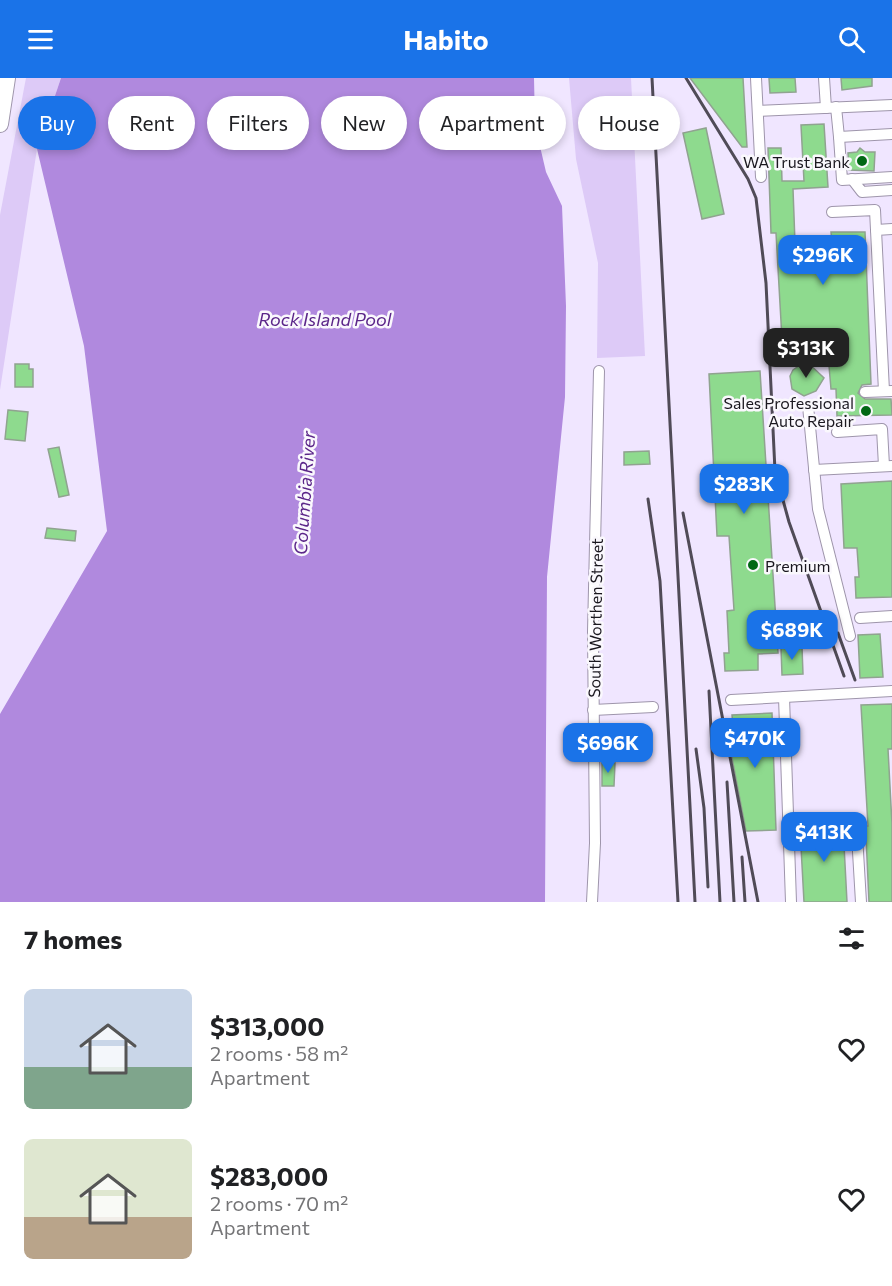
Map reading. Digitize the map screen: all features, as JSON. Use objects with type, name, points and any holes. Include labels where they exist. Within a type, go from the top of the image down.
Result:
[{"type":"highway","points":[[0,124],[7,78]]},
{"type":"street","points":[[756,78],[761,177]]},
{"type":"street","points":[[824,78],[838,137],[842,180],[892,177]]},
{"type":"street","points":[[758,111],[892,105]]},
{"type":"street","points":[[838,137],[892,134]]},
{"type":"street","points":[[852,179],[862,192],[892,190]]},
{"type":"street","points":[[832,213],[875,210],[888,391],[865,392]]},
{"type":"street","points":[[876,230],[892,229]]},
{"type":"street","name":"South Worthen Street","points":[[592,902],[595,843],[593,710],[599,371]]},
{"type":"street","points":[[808,406],[818,509],[850,636]]},
{"type":"street","points":[[814,470],[888,466],[882,429],[837,432]]},
{"type":"street","points":[[860,618],[892,616]]},
{"type":"street","points":[[731,700],[892,691]]},
{"type":"street","points":[[784,697],[791,902]]},
{"type":"street","points":[[593,710],[653,706]]},
{"type":"street","points":[[857,835],[861,902]]},
{"type":"shaded area","points":[[26,78],[61,78],[55,96],[23,96]]},
{"type":"shaded area","points":[[569,78],[631,78],[632,96],[578,96],[578,150],[635,150],[645,356],[597,358],[598,263],[576,159]]},
{"type":"shaded area","points":[[18,120],[18,150],[37,150],[0,390],[0,215]]},
{"type":"water","name":"Rock Island Pool","points":[[61,78],[534,78],[534,96],[419,96],[419,150],[541,150],[546,172],[562,206],[566,306],[565,397],[547,577],[545,902],[0,902],[0,714],[107,531],[84,346],[37,150],[96,150],[96,96],[55,96]]},
{"type":"building","points":[[690,78],[743,78],[747,147],[742,147]]},
{"type":"building","points":[[769,78],[795,78],[796,92],[770,93]]},
{"type":"building","points":[[841,78],[872,78],[872,86],[842,90]]},
{"type":"building","points":[[824,124],[828,187],[793,189],[795,243],[832,242],[831,232],[865,232],[871,384],[862,385],[858,393],[865,399],[891,399],[892,415],[837,416],[836,389],[831,389],[828,354],[783,357],[776,233],[771,233],[768,148],[781,148],[782,181],[804,181],[801,125]]},
{"type":"building","points":[[706,128],[724,214],[702,219],[683,133]]},
{"type":"building","name":"WA Trust Bank","points":[[860,148],[865,152],[875,152],[874,171],[849,170],[848,153],[857,152]]},
{"type":"building","points":[[806,361],[824,378],[816,391],[804,396],[792,389],[790,376],[793,370]]},
{"type":"building","points":[[15,364],[29,364],[29,369],[33,369],[33,387],[15,387]]},
{"type":"building","points":[[760,371],[778,653],[758,654],[758,670],[725,671],[724,653],[729,653],[727,611],[734,610],[729,536],[717,536],[709,374]]},
{"type":"building","points":[[8,410],[28,412],[25,441],[5,439]]},
{"type":"building","points":[[59,447],[69,495],[59,497],[48,449]]},
{"type":"building","points":[[649,451],[650,464],[624,465],[624,452]]},
{"type":"building","points":[[892,481],[892,597],[856,598],[855,577],[859,577],[857,548],[844,548],[841,484]]},
{"type":"building","points":[[47,528],[76,531],[75,541],[45,538]]},
{"type":"building","points":[[880,634],[883,677],[860,678],[858,635]]},
{"type":"building","points":[[802,647],[803,674],[782,675],[781,648]]},
{"type":"building","points":[[892,704],[892,749],[888,749],[892,824],[892,902],[869,902],[866,836],[862,830],[862,826],[868,826],[861,705]]},
{"type":"building","points":[[772,713],[776,830],[746,831],[728,726],[733,726],[732,715]]},
{"type":"building","points":[[602,763],[615,763],[614,786],[602,786]]},
{"type":"building","points":[[817,819],[829,819],[829,826],[843,826],[847,902],[804,902],[800,828],[817,827]]},
{"type":"railway","points":[[652,78],[695,902]]},
{"type":"railway","points":[[686,78],[748,179],[756,198],[766,283],[775,471],[789,522],[844,676]]},
{"type":"railway","points":[[648,499],[660,581],[678,902]]},
{"type":"railway","points":[[683,513],[758,902]]},
{"type":"railway","points":[[838,633],[855,680]]},
{"type":"railway","points":[[709,691],[720,902]]},
{"type":"railway","points":[[696,749],[704,808],[708,887]]},
{"type":"railway","points":[[727,782],[734,902]]},
{"type":"railway","points":[[742,857],[745,902]]},
{"type":"place","name":"WA Trust Bank","points":[[862,161]]},
{"type":"place","name":"Sales Professional Auto Repair","points":[[866,411]]},
{"type":"place","name":"Premium","points":[[753,565]]},
{"type":"water label","name":"Columbia River","points":[[304,493]]}]
